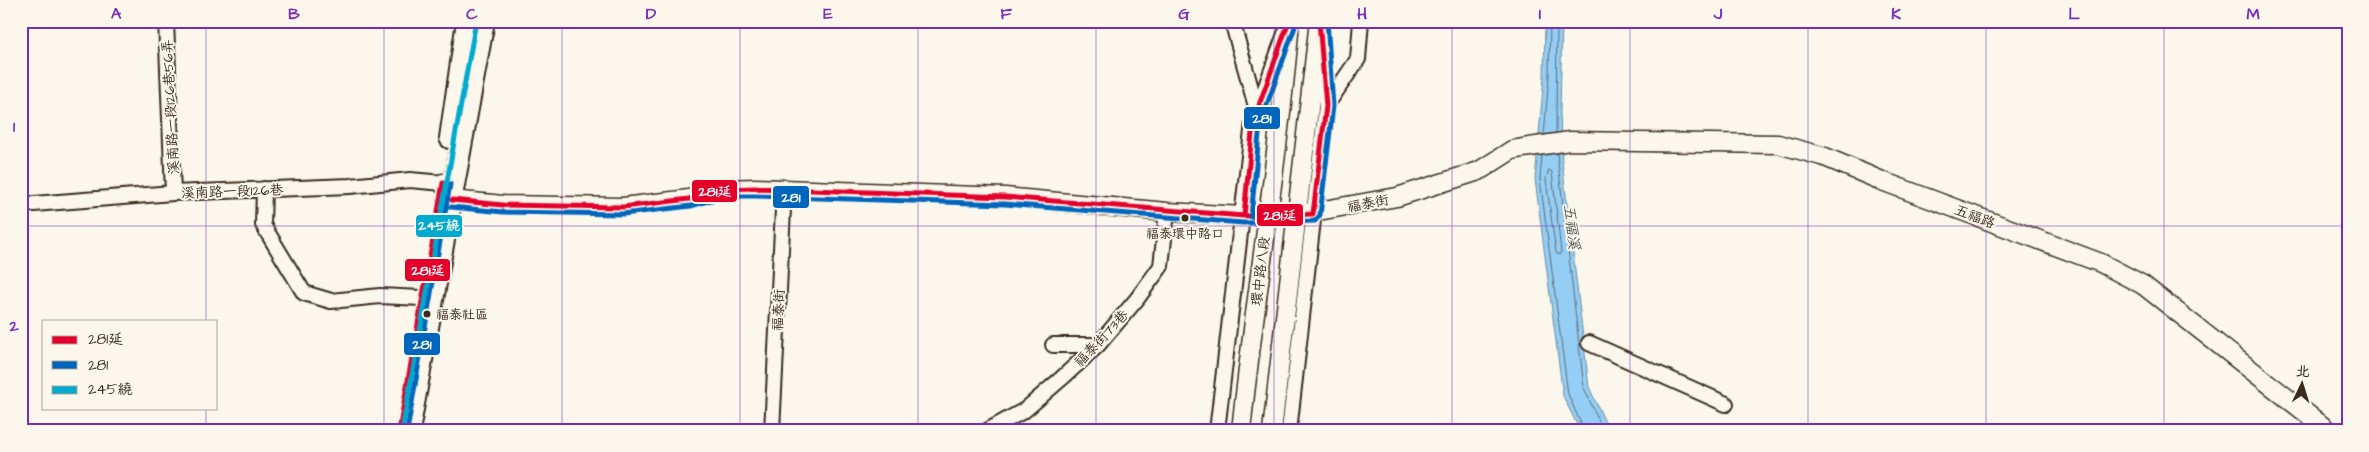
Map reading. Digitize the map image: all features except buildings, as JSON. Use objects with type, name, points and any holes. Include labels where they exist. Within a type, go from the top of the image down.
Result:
[{"type":"main road","points":[[447,191],[467,21]]},
{"type":"main road","points":[[399,431],[426,292],[484,21]]},
{"type":"main road","points":[[409,431],[426,292]]},
{"type":"street","name":"溪南路一段126巷56弄","points":[[166,21],[174,193]]},
{"type":"street","name":"環中路八段","points":[[1232,21],[1257,110]]},
{"type":"street","name":"環中路八段","points":[[1217,431],[1244,216],[1253,122],[1289,21]]},
{"type":"street","name":"環中路八段","points":[[1241,431],[1283,94],[1289,21]]},
{"type":"street","points":[[1326,106],[1358,59],[1361,21]]},
{"type":"street","points":[[1272,431],[1304,214],[1326,106],[1319,22]]},
{"type":"street","points":[[1289,431],[1319,22]]},
{"type":"street","name":"五福路","points":[[1523,148],[1570,141],[1778,144],[1825,157],[2101,262],[2143,285],[2329,431]]},
{"type":"street","name":"福泰街","points":[[447,191],[503,205],[623,207],[689,199],[723,188],[1005,197],[1167,212],[1267,216],[1304,214],[1396,197],[1479,171],[1512,150],[1523,148]]},
{"type":"street","name":"溪南路一段126巷","points":[[21,206],[174,193],[264,190],[410,180],[447,191]]},
{"type":"street","name":"福泰街","points":[[772,431],[784,189]]},
{"type":"street","points":[[264,190],[263,225],[304,293],[331,301],[426,292]]},
{"type":"street","name":"福泰街73巷","points":[[987,431],[1025,410],[1098,345],[1161,266],[1167,212]]},
{"type":"street","points":[[1589,343],[1726,404]]},
{"type":"street","points":[[1053,345],[1098,345]]},
{"type":"water","points":[[1545,21],[1562,21],[1560,114],[1562,162],[1589,387],[1609,431],[1580,431],[1563,396],[1535,179],[1544,76]]},
{"type":"transit line","name":"245繞","points":[[402,430],[476,21]]},
{"type":"transit line","name":"281延","points":[[1244,216],[1253,122],[1289,21]]},
{"type":"transit line","name":"281延","points":[[452,200],[503,205],[623,207],[689,199],[723,189],[755,188],[1005,197],[1244,216],[1313,214],[1326,106],[1319,21]]},
{"type":"transit line","name":"281","points":[[451,207],[503,212],[623,214],[691,206],[724,196],[755,196],[1005,204],[1243,223],[1315,221],[1320,215],[1333,106],[1327,21]]},
{"type":"transit line","name":"281","points":[[1251,217],[1260,124],[1296,24]]},
{"type":"transit line","name":"281延","points":[[399,431],[443,183]]},
{"type":"transit line","name":"281","points":[[407,431],[450,184]]},
{"type":"place","name":"福泰環中路口","points":[[1185,218]]},
{"type":"place","name":"福泰社區","points":[[427,314]]},
{"type":"water label","name":"五福溪","points":[[1572,227]]}]
